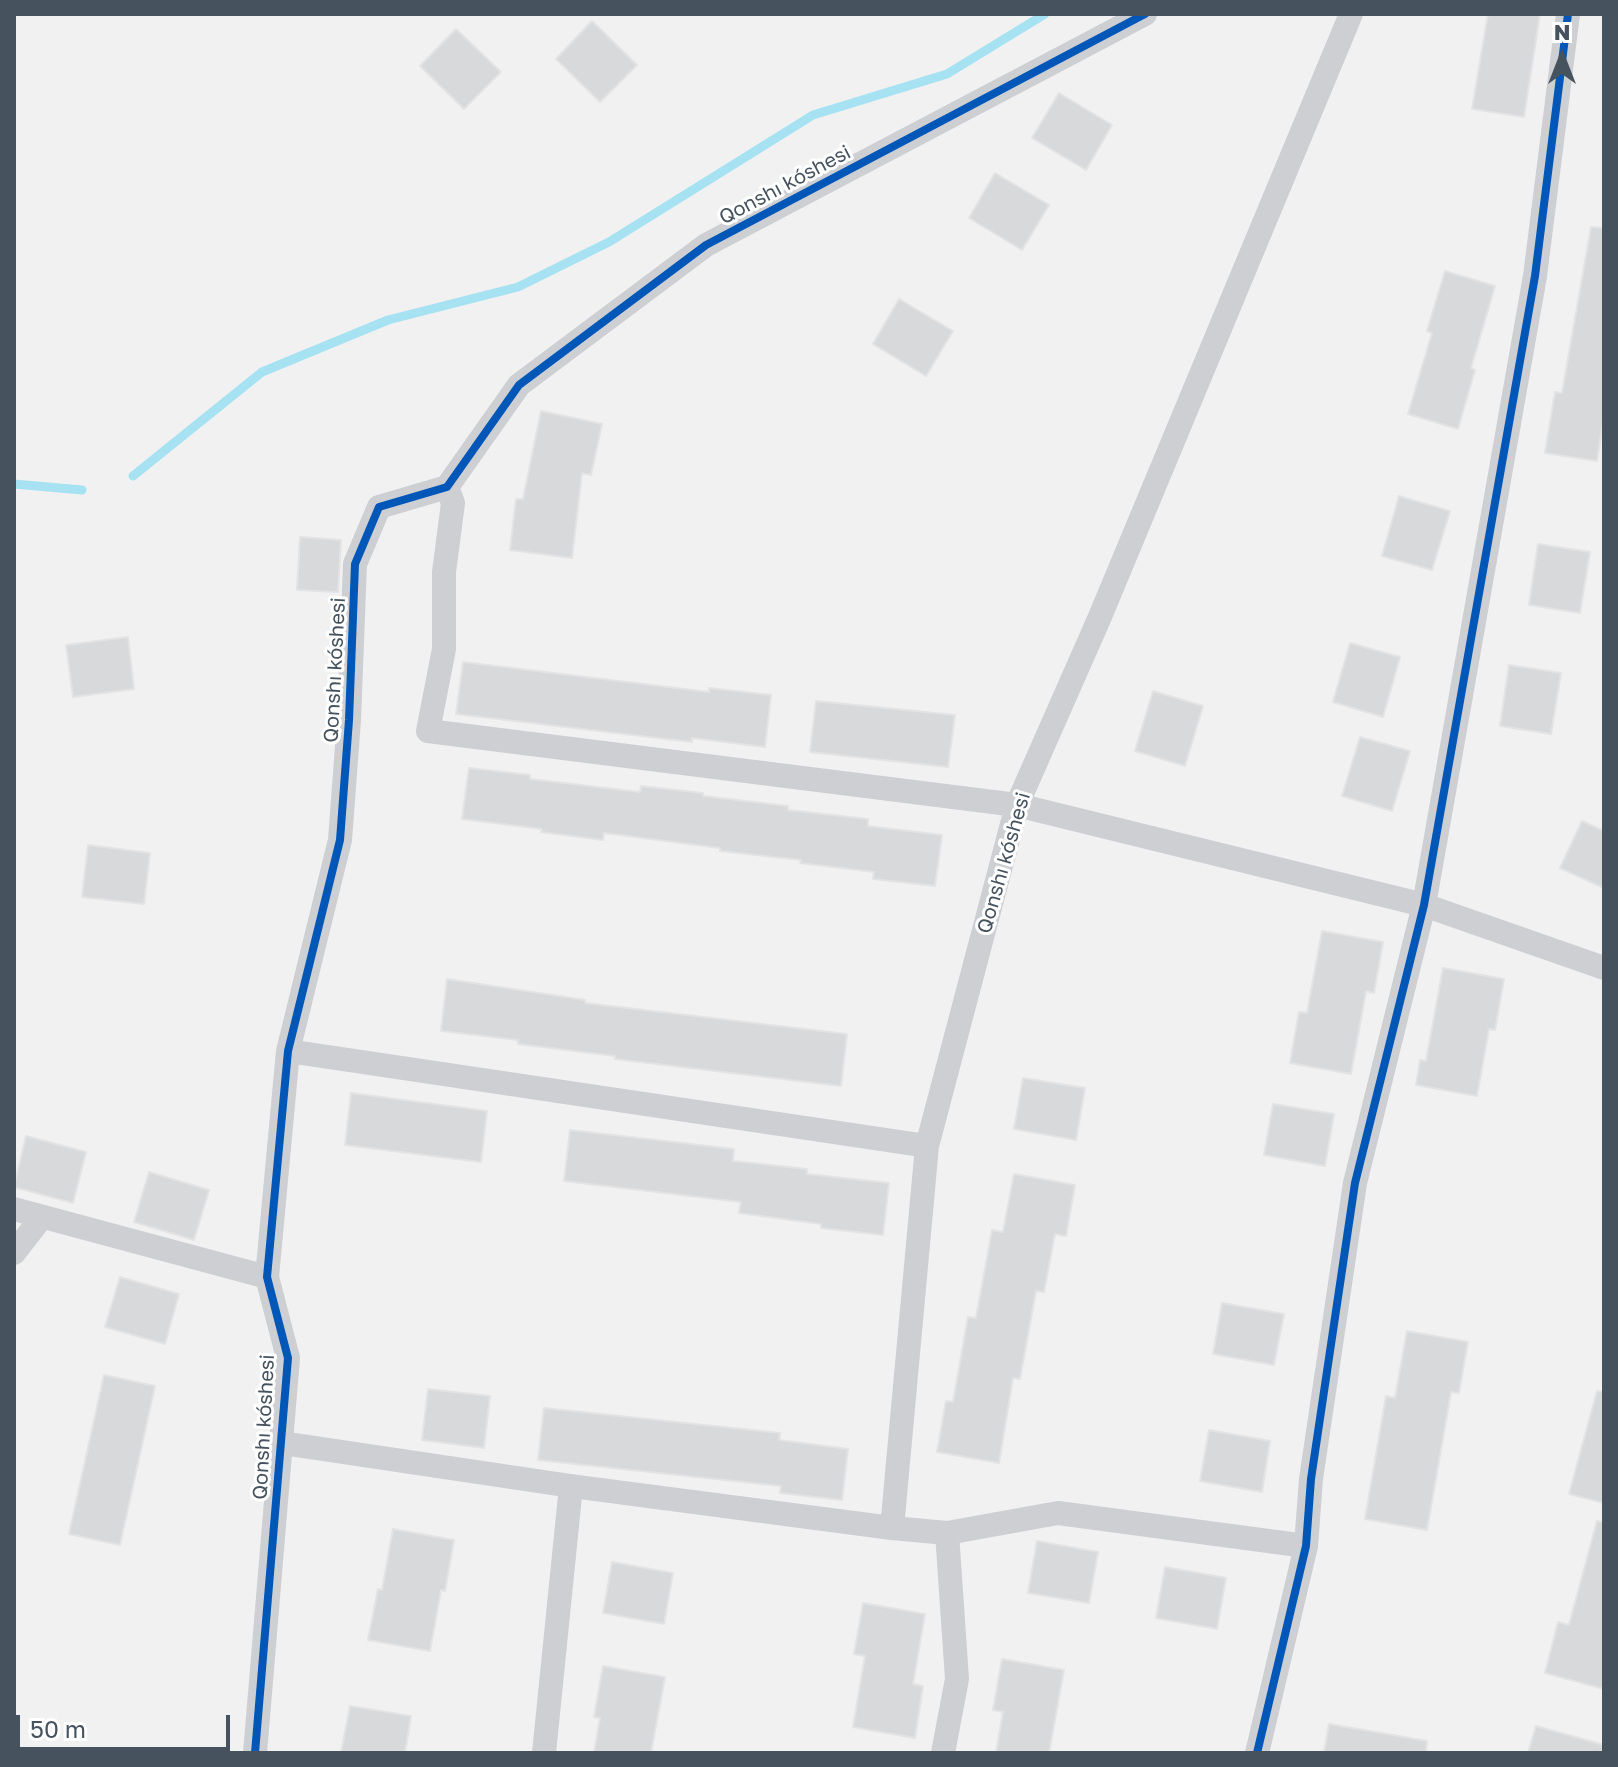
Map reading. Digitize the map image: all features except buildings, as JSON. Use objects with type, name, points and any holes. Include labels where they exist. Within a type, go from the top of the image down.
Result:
[{"type":"street","name":"Qonshı kóshesi","points":[[255,1753],[288,1358],[267,1277],[288,1051],[340,840],[349,720],[355,564],[379,507],[447,487],[519,385],[706,245],[1145,14]]},
{"type":"street","name":"Qonshı kóshesi","points":[[892,1528],[927,1146],[1017,805],[1099,619],[1351,14]]},
{"type":"street","points":[[1257,1753],[1306,1546],[1311,1479],[1355,1183],[1424,905],[1535,276],[1568,14]]},
{"type":"street","points":[[447,487],[453,503],[444,572],[444,649],[428,731],[1017,805],[1424,905],[1604,968]]},
{"type":"street","points":[[288,1051],[927,1146]]},
{"type":"street","points":[[14,1209],[267,1277]]},
{"type":"street","points":[[14,1253],[42,1217]]},
{"type":"street","points":[[282,1443],[571,1486],[892,1528],[947,1533],[1058,1513],[1306,1546]]},
{"type":"street","points":[[544,1753],[571,1486]]},
{"type":"street","points":[[943,1753],[957,1679],[947,1533]]},
{"type":"waterway","points":[[133,476],[262,372],[388,320],[518,287],[609,242],[813,115],[947,74],[1045,14]]},
{"type":"waterway","points":[[14,484],[82,490]]},
{"type":"cycle path","points":[[255,1753],[288,1358],[267,1277],[288,1051],[340,840],[349,720],[355,564],[379,507],[447,487],[519,385],[706,245],[1145,14]]},
{"type":"cycle path","points":[[1257,1753],[1306,1546],[1311,1479],[1355,1183],[1424,905],[1535,276],[1568,14]]}]
